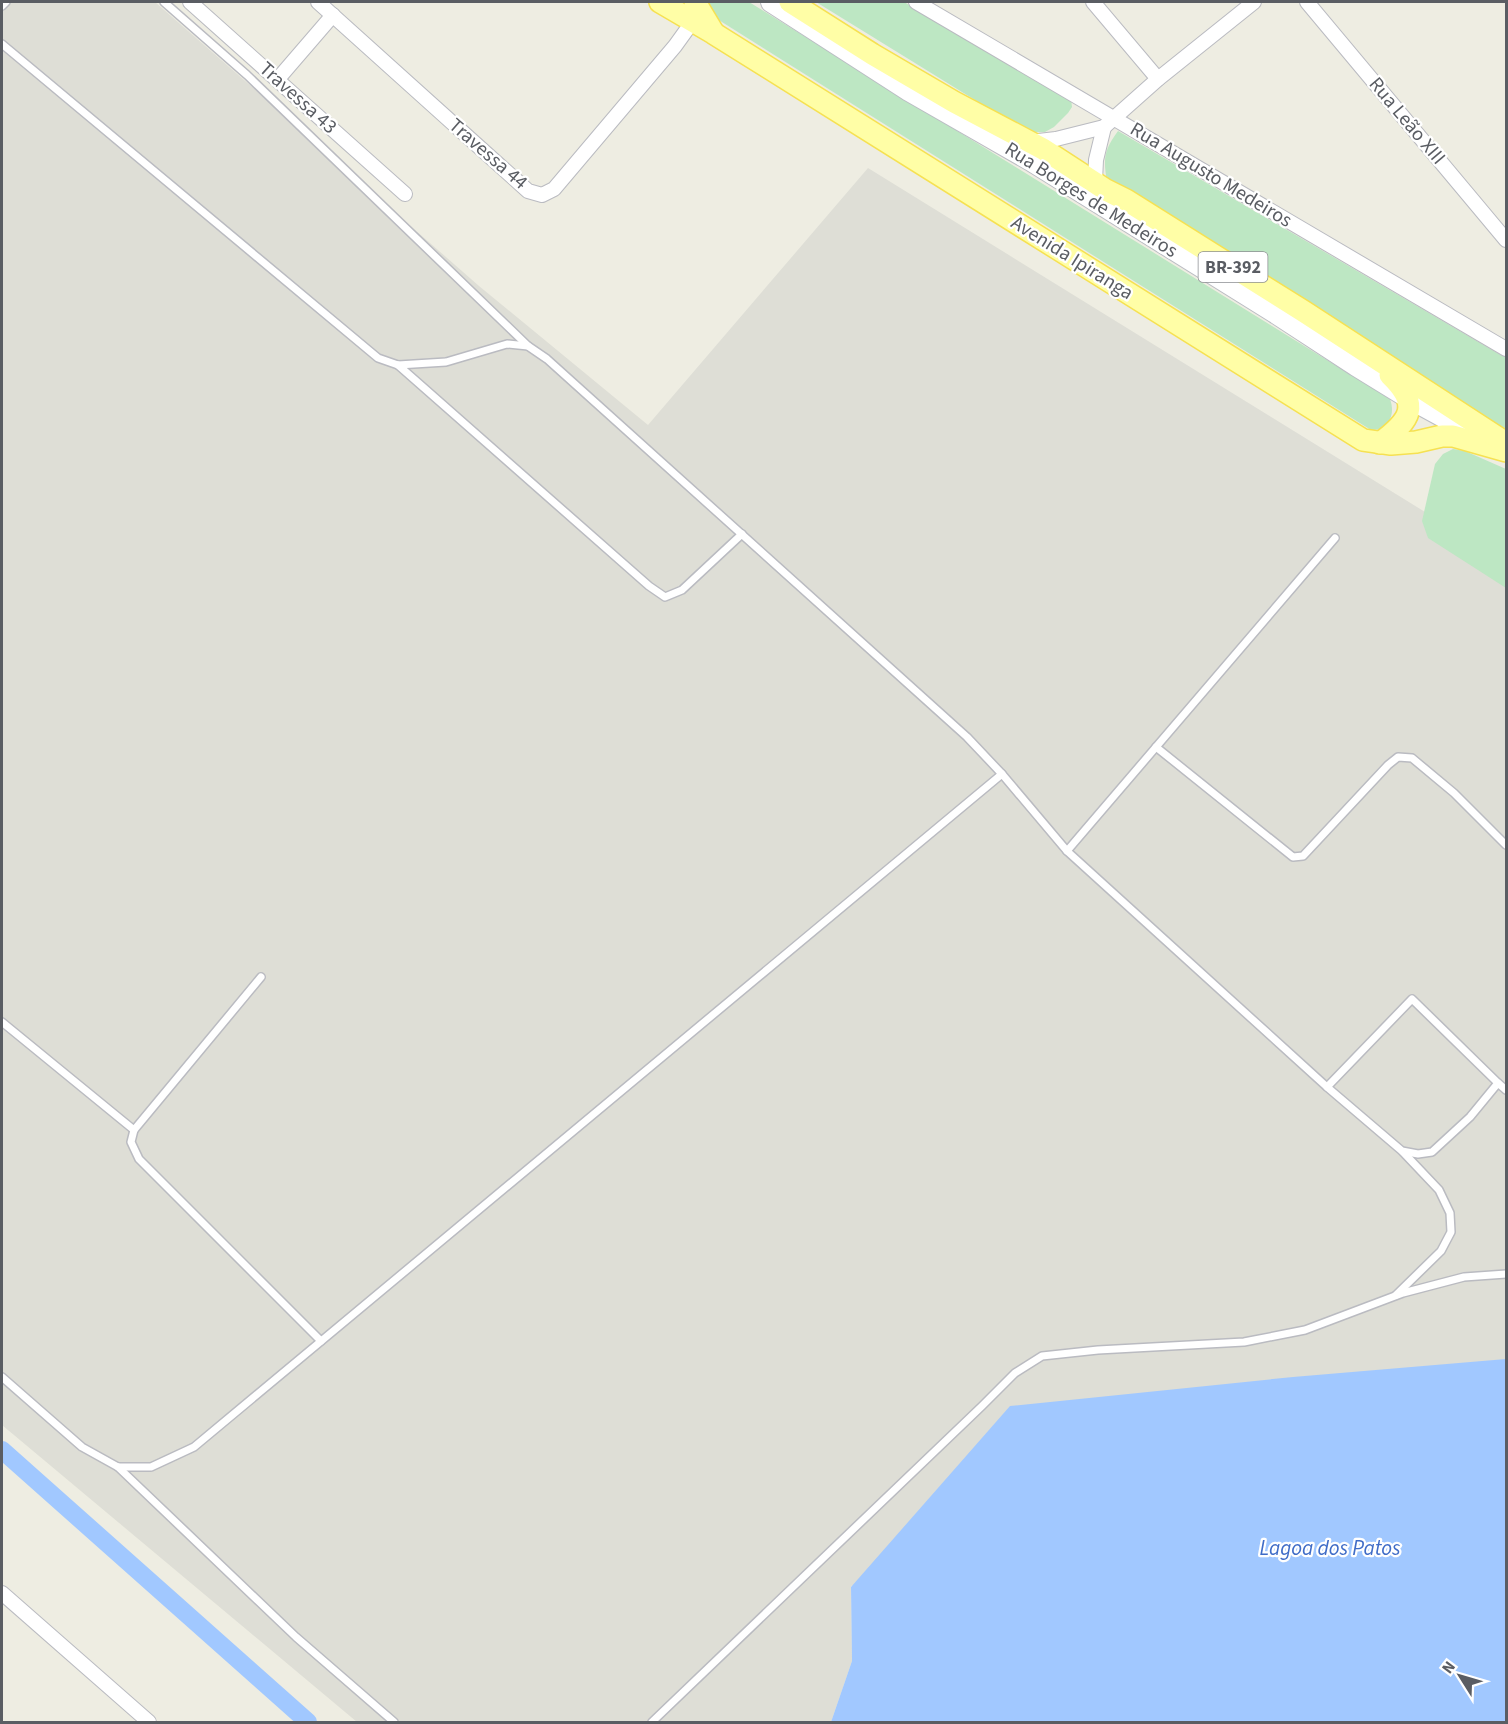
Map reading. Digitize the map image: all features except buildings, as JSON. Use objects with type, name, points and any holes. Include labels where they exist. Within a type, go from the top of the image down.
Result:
[{"type":"main road","points":[[660,2],[694,11]]},
{"type":"main road","name":"Rua Borges de Medeiros","points":[[771,2],[909,91],[1031,161],[1408,398],[1505,448]]},
{"type":"main road","points":[[790,2],[954,102]]},
{"type":"main road","name":"Rua Borges de Medeiros","points":[[808,2],[920,76],[954,102],[1043,149],[1303,311],[1505,448]]},
{"type":"main road","name":"Avenida Ipiranga","points":[[694,11],[713,33],[1363,440],[1404,444],[1453,436],[1505,448]]},
{"type":"main road","points":[[1100,185],[1128,209],[1209,263],[1388,373],[1408,398],[1408,412],[1403,423],[1380,443]]},
{"type":"street","name":"Travessa 43","points":[[190,2],[405,194]]},
{"type":"street","name":"Travessa 44","points":[[318,2],[528,191],[542,195],[554,189],[675,46],[694,11]]},
{"type":"street","name":"Rua Augusto Medeiros","points":[[916,2],[1109,122],[1506,349]]},
{"type":"street","points":[[1093,2],[1158,80]]},
{"type":"street","points":[[1028,142],[1056,139],[1109,122],[1254,2]]},
{"type":"street","name":"Rua Leão XIII","points":[[1308,2],[1506,240]]},
{"type":"street","points":[[277,80],[333,15]]},
{"type":"street","points":[[1100,185],[1096,160],[1109,122]]},
{"type":"street","points":[[2,1593],[149,1722]]},
{"type":"lane","points":[[2,6],[6,2]]},
{"type":"lane","points":[[164,2],[247,75],[528,346],[547,359],[968,737],[1067,851],[1327,1087],[1402,1151],[1440,1190],[1450,1213],[1451,1232],[1441,1251],[1394,1297]]},
{"type":"lane","points":[[2,44],[378,358],[398,365],[649,586],[665,597],[682,590],[742,534]]},
{"type":"lane","points":[[398,365],[446,362],[507,344],[528,346]]},
{"type":"lane","points":[[1067,851],[1335,538]]},
{"type":"lane","points":[[1156,747],[1293,857],[1303,856],[1398,757],[1412,758],[1454,793],[1506,845]]},
{"type":"lane","points":[[118,1467],[151,1467],[194,1447],[1002,774]]},
{"type":"lane","points":[[261,977],[134,1130],[131,1142],[139,1159],[321,1341]]},
{"type":"lane","points":[[1327,1087],[1412,999],[1506,1090]]},
{"type":"lane","points":[[2,1022],[134,1130]]},
{"type":"lane","points":[[1402,1151],[1418,1154],[1432,1152],[1470,1116],[1498,1083]]},
{"type":"lane","points":[[652,1722],[949,1439],[1015,1373],[1042,1356],[1098,1350],[1244,1342],[1305,1330],[1394,1297],[1464,1277],[1506,1274]]},
{"type":"lane","points":[[2,1377],[82,1447],[118,1467],[296,1636],[394,1722]]},
{"type":"shaded area","points":[[2,2],[155,2],[479,286],[648,425],[868,168],[1506,562],[1506,1359],[851,1586],[852,1661],[831,1722],[357,1722],[2,1425]]},
{"type":"green space","points":[[705,2],[749,2],[1390,399],[1392,411],[1387,425],[1384,429],[1371,430],[714,17]]},
{"type":"green space","points":[[816,2],[904,2],[1071,99],[1072,107],[1054,127],[1045,132],[1027,132]]},
{"type":"green space","points":[[1118,131],[1506,356],[1506,430],[1107,181],[1106,155]]},
{"type":"green space","points":[[1453,449],[1465,451],[1506,469],[1506,588],[1428,538],[1422,521],[1435,464],[1443,454]]},
{"type":"water","name":"Lagoa dos Patos","points":[[1506,1359],[1506,1722],[831,1722],[852,1661],[851,1587],[1010,1406],[1293,1377]]},
{"type":"waterway","points":[[2,1450],[308,1722]]}]
